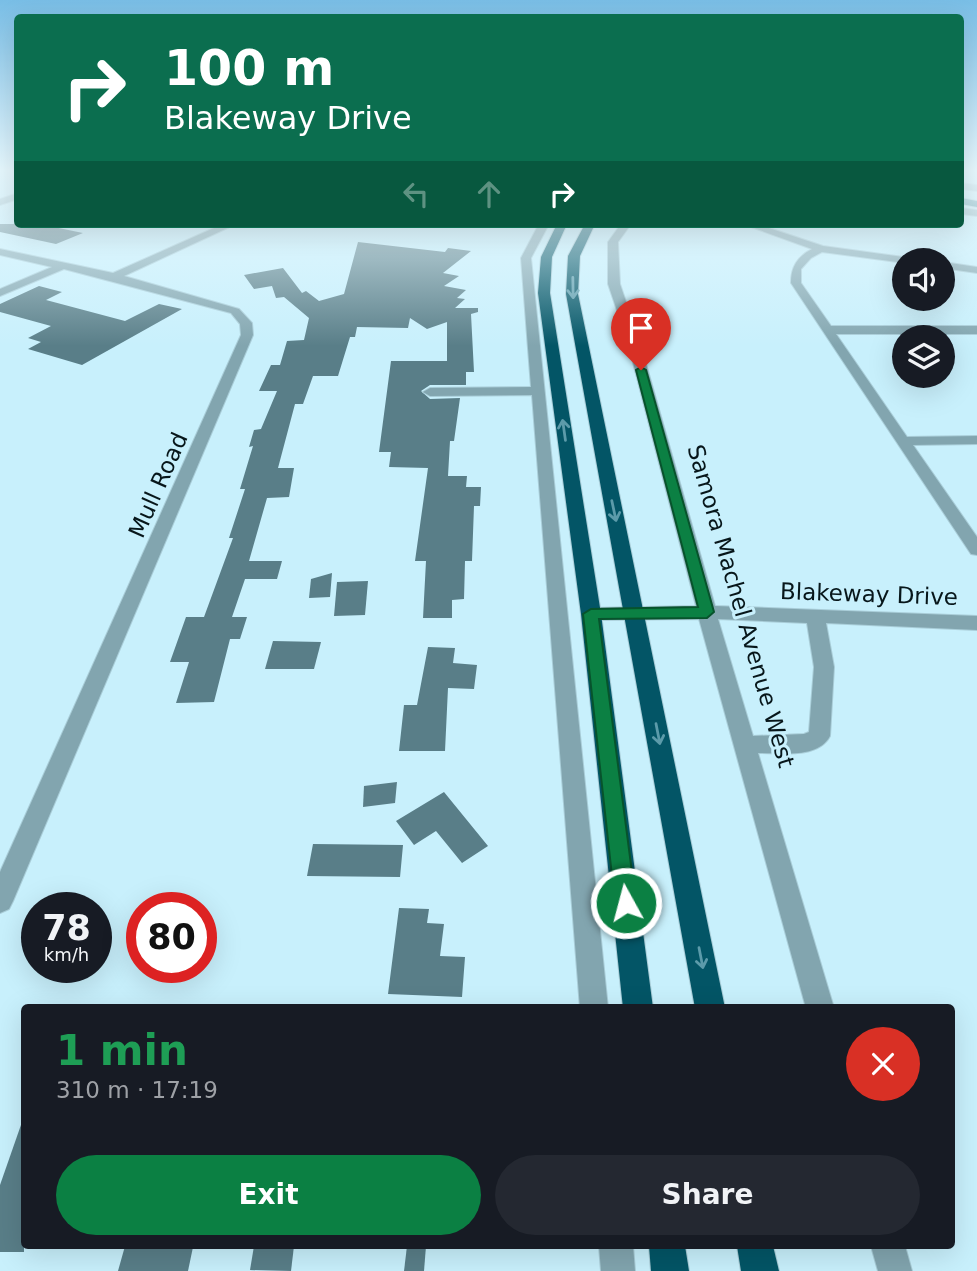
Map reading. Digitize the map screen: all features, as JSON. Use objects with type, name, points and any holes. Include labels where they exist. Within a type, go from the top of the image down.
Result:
[{"type":"highway","points":[[560,228],[548,249],[543,276],[544,293],[591,614],[638,1004]]},
{"type":"highway","points":[[588,228],[574,256],[572,294],[709,1004]]},
{"type":"highway","points":[[667,1249],[670,1271]]},
{"type":"highway","points":[[756,1249],[760,1271]]},
{"type":"street","points":[[114,277],[222,228]]},
{"type":"street","points":[[542,228],[526,258],[594,1004]]},
{"type":"street","name":"Samora Machel Avenue West","points":[[623,228],[613,242],[614,284],[634,344],[744,745],[819,1004]]},
{"type":"street","points":[[759,228],[821,250],[892,258]]},
{"type":"street","points":[[821,250],[807,256],[796,269],[796,283],[831,330],[902,441],[977,550]]},
{"type":"street","name":"Mull Road","points":[[0,252],[114,277],[235,311],[246,323],[247,335],[0,901]]},
{"type":"street","points":[[0,293],[60,267]]},
{"type":"street","points":[[955,267],[977,270]]},
{"type":"street","points":[[831,330],[977,330]]},
{"type":"street","points":[[430,392],[537,391]]},
{"type":"street","points":[[902,441],[977,440]]},
{"type":"street","name":"Blakeway Drive","points":[[591,614],[707,612],[977,623]]},
{"type":"street","points":[[744,745],[807,743],[819,736],[824,667],[814,617]]},
{"type":"street","points":[[616,1249],[618,1271]]},
{"type":"street","points":[[889,1249],[895,1271]]},
{"type":"building","points":[[0,227],[14,227],[59,228],[83,233],[56,244],[0,232]]},
{"type":"building","points":[[358,242],[445,252],[448,248],[471,251],[443,273],[459,276],[444,286],[466,290],[457,298],[465,299],[455,308],[478,308],[478,312],[471,314],[474,372],[466,372],[466,385],[430,385],[421,391],[430,399],[460,398],[454,441],[450,441],[448,476],[467,476],[466,487],[481,487],[480,506],[474,506],[472,561],[465,561],[464,599],[452,600],[452,618],[423,618],[426,561],[415,561],[428,468],[389,467],[391,452],[379,452],[391,361],[447,361],[447,322],[427,329],[410,318],[408,328],[357,327],[355,337],[350,337],[338,376],[313,376],[303,404],[295,404],[278,468],[294,468],[289,497],[267,498],[249,561],[282,561],[277,579],[245,579],[232,617],[247,617],[240,639],[230,639],[214,702],[176,703],[189,662],[170,662],[186,617],[204,617],[233,538],[229,538],[245,489],[240,489],[253,446],[249,447],[254,430],[261,429],[277,391],[259,391],[271,365],[280,365],[287,341],[304,340],[309,318],[284,297],[276,298],[272,286],[254,289],[244,275],[283,268],[302,293],[306,291],[319,301],[344,294]]},
{"type":"building","points":[[39,286],[62,292],[46,300],[125,321],[159,304],[182,309],[82,365],[28,349],[41,342],[28,338],[51,326],[0,312],[0,304]]},
{"type":"building","points":[[332,573],[330,597],[309,598],[311,579]]},
{"type":"building","points":[[368,581],[365,615],[334,616],[337,582]]},
{"type":"building","points":[[273,641],[321,642],[314,669],[265,669]]},
{"type":"building","points":[[428,647],[455,648],[453,663],[477,665],[474,689],[448,688],[445,751],[399,751],[404,705],[417,705]]},
{"type":"building","points":[[397,782],[395,803],[363,807],[364,786]]},
{"type":"building","points":[[444,792],[488,846],[462,863],[436,831],[414,845],[396,821]]},
{"type":"building","points":[[313,844],[403,845],[400,877],[307,876]]},
{"type":"building","points":[[399,908],[429,909],[427,923],[444,924],[440,956],[465,957],[462,997],[388,994]]},
{"type":"building","points":[[21,1125],[21,1249],[24,1249],[24,1252],[0,1252],[0,1185]]},
{"type":"building","points":[[124,1249],[193,1249],[188,1271],[118,1271]]},
{"type":"building","points":[[254,1249],[294,1249],[291,1271],[250,1270]]},
{"type":"building","points":[[407,1249],[426,1249],[424,1271],[404,1271]]},
{"type":"route","points":[[626,903],[591,614],[707,612],[641,370]]}]
